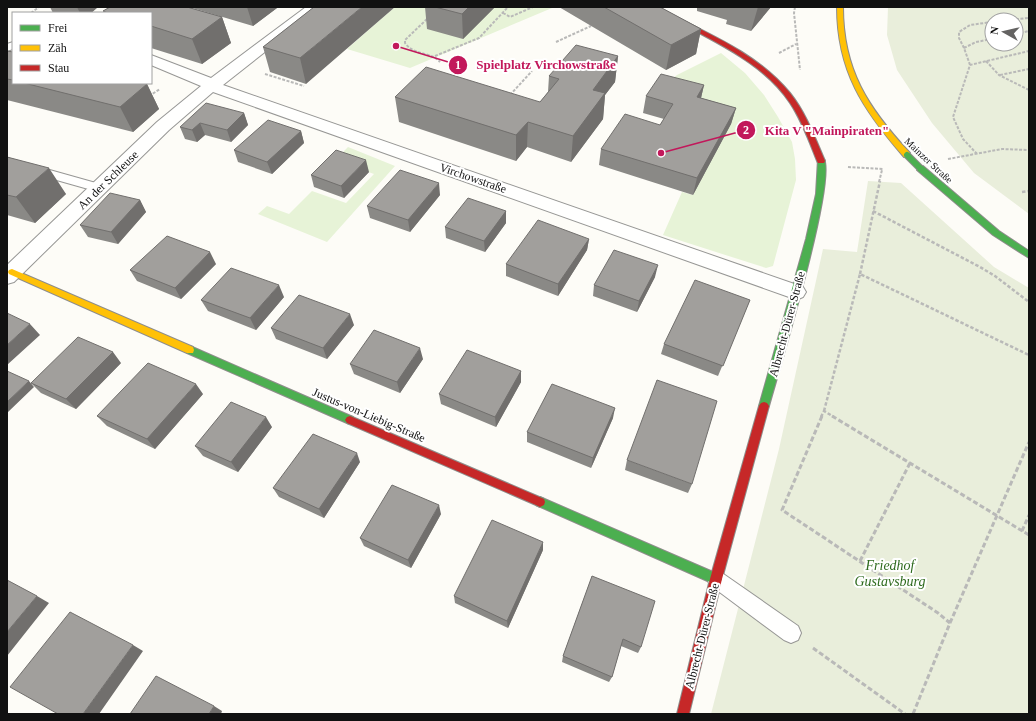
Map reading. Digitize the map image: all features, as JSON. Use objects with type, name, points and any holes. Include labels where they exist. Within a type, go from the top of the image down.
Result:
[{"type":"street","points":[[211,86],[315,7]]},
{"type":"street","name":"Albrecht-Dürer-Straße","points":[[652,7],[731,49],[764,71],[792,102],[806,125],[822,164],[820,194],[810,240],[716,579],[684,714]]},
{"type":"street","name":"Mainzer Straße","points":[[840,7],[840,28],[844,54],[855,81],[876,117],[896,144],[920,168],[996,233],[1029,255]]},
{"type":"street","name":"Virchowstraße","points":[[152,60],[203,80],[211,86],[796,292]]},
{"type":"street","name":"An der Schleuse","points":[[9,275],[163,126],[211,86]]},
{"type":"street","name":"Justus-von-Liebig-Straße","points":[[9,275],[716,579]]},
{"type":"lane","points":[[7,162],[100,188]]},
{"type":"lane","points":[[716,579],[792,633]]},
{"type":"path","points":[[428,18],[405,40],[405,43],[409,48],[417,53],[435,56],[479,38],[508,7]]},
{"type":"path","points":[[503,13],[510,17],[533,7]]},
{"type":"path","points":[[795,7],[795,36],[800,72]]},
{"type":"path","points":[[978,154],[963,139],[953,118],[970,65],[959,38],[959,32],[963,28],[984,23]]},
{"type":"path","points":[[556,42],[591,26]]},
{"type":"path","points":[[964,48],[976,42],[984,40]]},
{"type":"path","points":[[970,65],[1029,51]]},
{"type":"path","points":[[435,56],[440,62]]},
{"type":"path","points":[[986,61],[999,75],[1029,90]]},
{"type":"path","points":[[999,75],[1029,70]]},
{"type":"path","points":[[507,98],[532,71]]},
{"type":"path","points":[[263,74],[304,86]]},
{"type":"path","points":[[147,98],[186,107]]},
{"type":"path","points":[[947,159],[1002,149],[1029,150]]},
{"type":"path","points":[[822,164],[882,170],[860,274],[824,411],[782,510],[860,561],[950,623]]},
{"type":"path","points":[[1022,192],[1029,191]]},
{"type":"path","points":[[873,211],[893,224],[935,244],[994,276],[1029,302]]},
{"type":"path","points":[[860,274],[1029,355]]},
{"type":"path","points":[[824,411],[1029,535]]},
{"type":"path","points":[[913,714],[950,623],[1029,442]]},
{"type":"path","points":[[860,561],[910,463]]},
{"type":"path","points":[[1022,530],[1029,515]]},
{"type":"path","points":[[792,633],[905,714]]},
{"type":"green space","points":[[395,7],[552,8],[410,68],[347,49]]},
{"type":"green space","points":[[888,7],[1029,7],[1029,214],[974,173],[932,123],[897,70],[887,35]]},
{"type":"green space","points":[[721,53],[745,73],[764,95],[792,142],[795,159],[796,180],[773,266],[766,268],[663,235],[682,192],[693,195],[658,90],[677,75]]},
{"type":"green space","points":[[348,147],[395,166],[327,242],[258,214],[267,206],[289,214],[312,191],[346,203],[374,174],[335,160]]},
{"type":"green space","name":"Friedhof Gustavsburg","points":[[868,181],[901,183],[994,267],[1029,288],[1029,714],[711,714],[779,449],[823,249],[857,252]]},
{"type":"building","points":[[110,7],[187,7],[222,17],[192,39],[152,26],[152,12],[103,11]]},
{"type":"building","points":[[314,7],[362,7],[300,58],[263,47]]},
{"type":"building","points":[[435,7],[469,7],[462,14]]},
{"type":"building","points":[[604,7],[660,7],[701,29],[671,45]]},
{"type":"building","points":[[576,45],[618,56],[593,90],[605,93],[573,136],[528,122],[516,135],[395,97],[426,67],[540,102],[559,79],[549,76]]},
{"type":"building","points":[[7,51],[12,52],[12,80],[7,79]]},
{"type":"building","points":[[661,74],[704,85],[697,97],[736,108],[697,178],[601,149],[625,114],[660,125],[673,104],[646,96]]},
{"type":"building","points":[[28,84],[147,84],[120,107]]},
{"type":"building","points":[[206,103],[244,113],[227,130],[200,123],[192,130],[180,127]]},
{"type":"building","points":[[268,120],[301,131],[267,162],[234,150]]},
{"type":"building","points":[[336,150],[366,160],[341,186],[311,175]]},
{"type":"building","points":[[7,157],[49,168],[16,197],[7,195]]},
{"type":"building","points":[[400,170],[439,183],[408,220],[367,206]]},
{"type":"building","points":[[110,193],[140,200],[111,232],[80,225]]},
{"type":"building","points":[[468,198],[506,211],[484,241],[445,227]]},
{"type":"building","points":[[538,220],[589,239],[558,284],[506,264]]},
{"type":"building","points":[[167,236],[210,252],[175,288],[130,270]]},
{"type":"building","points":[[614,250],[658,265],[639,301],[594,285]]},
{"type":"building","points":[[231,268],[279,285],[250,318],[201,300]]},
{"type":"building","points":[[695,280],[750,300],[723,366],[664,344]]},
{"type":"building","points":[[299,295],[350,314],[323,348],[271,328]]},
{"type":"building","points":[[7,313],[30,324],[7,345]]},
{"type":"building","points":[[374,330],[420,348],[397,382],[350,364]]},
{"type":"building","points":[[78,337],[113,352],[66,399],[31,383]]},
{"type":"building","points":[[467,350],[521,371],[495,417],[439,394]]},
{"type":"building","points":[[148,363],[196,384],[147,439],[97,416]]},
{"type":"building","points":[[7,371],[29,381],[7,402]]},
{"type":"building","points":[[657,380],[717,401],[692,484],[627,460]]},
{"type":"building","points":[[552,384],[615,408],[593,458],[527,432]]},
{"type":"building","points":[[231,402],[266,417],[231,462],[195,446]]},
{"type":"building","points":[[313,434],[357,453],[319,509],[273,488]]},
{"type":"building","points":[[392,485],[439,505],[408,560],[360,538]]},
{"type":"building","points":[[492,520],[543,542],[507,621],[454,596]]},
{"type":"building","points":[[592,576],[655,601],[641,647],[623,639],[612,677],[563,656]]},
{"type":"building","points":[[7,580],[37,596],[7,632]]},
{"type":"building","points":[[70,612],[133,645],[83,714],[58,714],[10,687]]},
{"type":"building","points":[[156,676],[214,706],[209,714],[130,714]]},
{"type":"traffic: fast","points":[[907,155],[920,168]]},
{"type":"traffic: fast","points":[[764,406],[810,239],[820,194],[821,161]]},
{"type":"traffic: fast","points":[[920,168],[996,233],[1029,255]]},
{"type":"traffic: fast","points":[[190,350],[350,420]]},
{"type":"traffic: fast","points":[[540,502],[716,579]]},
{"type":"traffic: slow","points":[[840,7],[842,42],[852,77],[859,91],[886,131],[907,155]]},
{"type":"traffic: slow","points":[[12,272],[190,350]]},
{"type":"traffic: jam","points":[[652,7],[720,42],[737,52],[767,74],[781,87],[794,103],[821,161]]},
{"type":"traffic: jam","points":[[683,714],[716,579],[764,406]]},
{"type":"traffic: jam","points":[[350,420],[540,502]]},
{"type":"place","name":"Spielplatz Virchowstraße","points":[[396,46]]},
{"type":"place","name":"Kita V \"Mainpiraten\"","points":[[661,153]]}]
